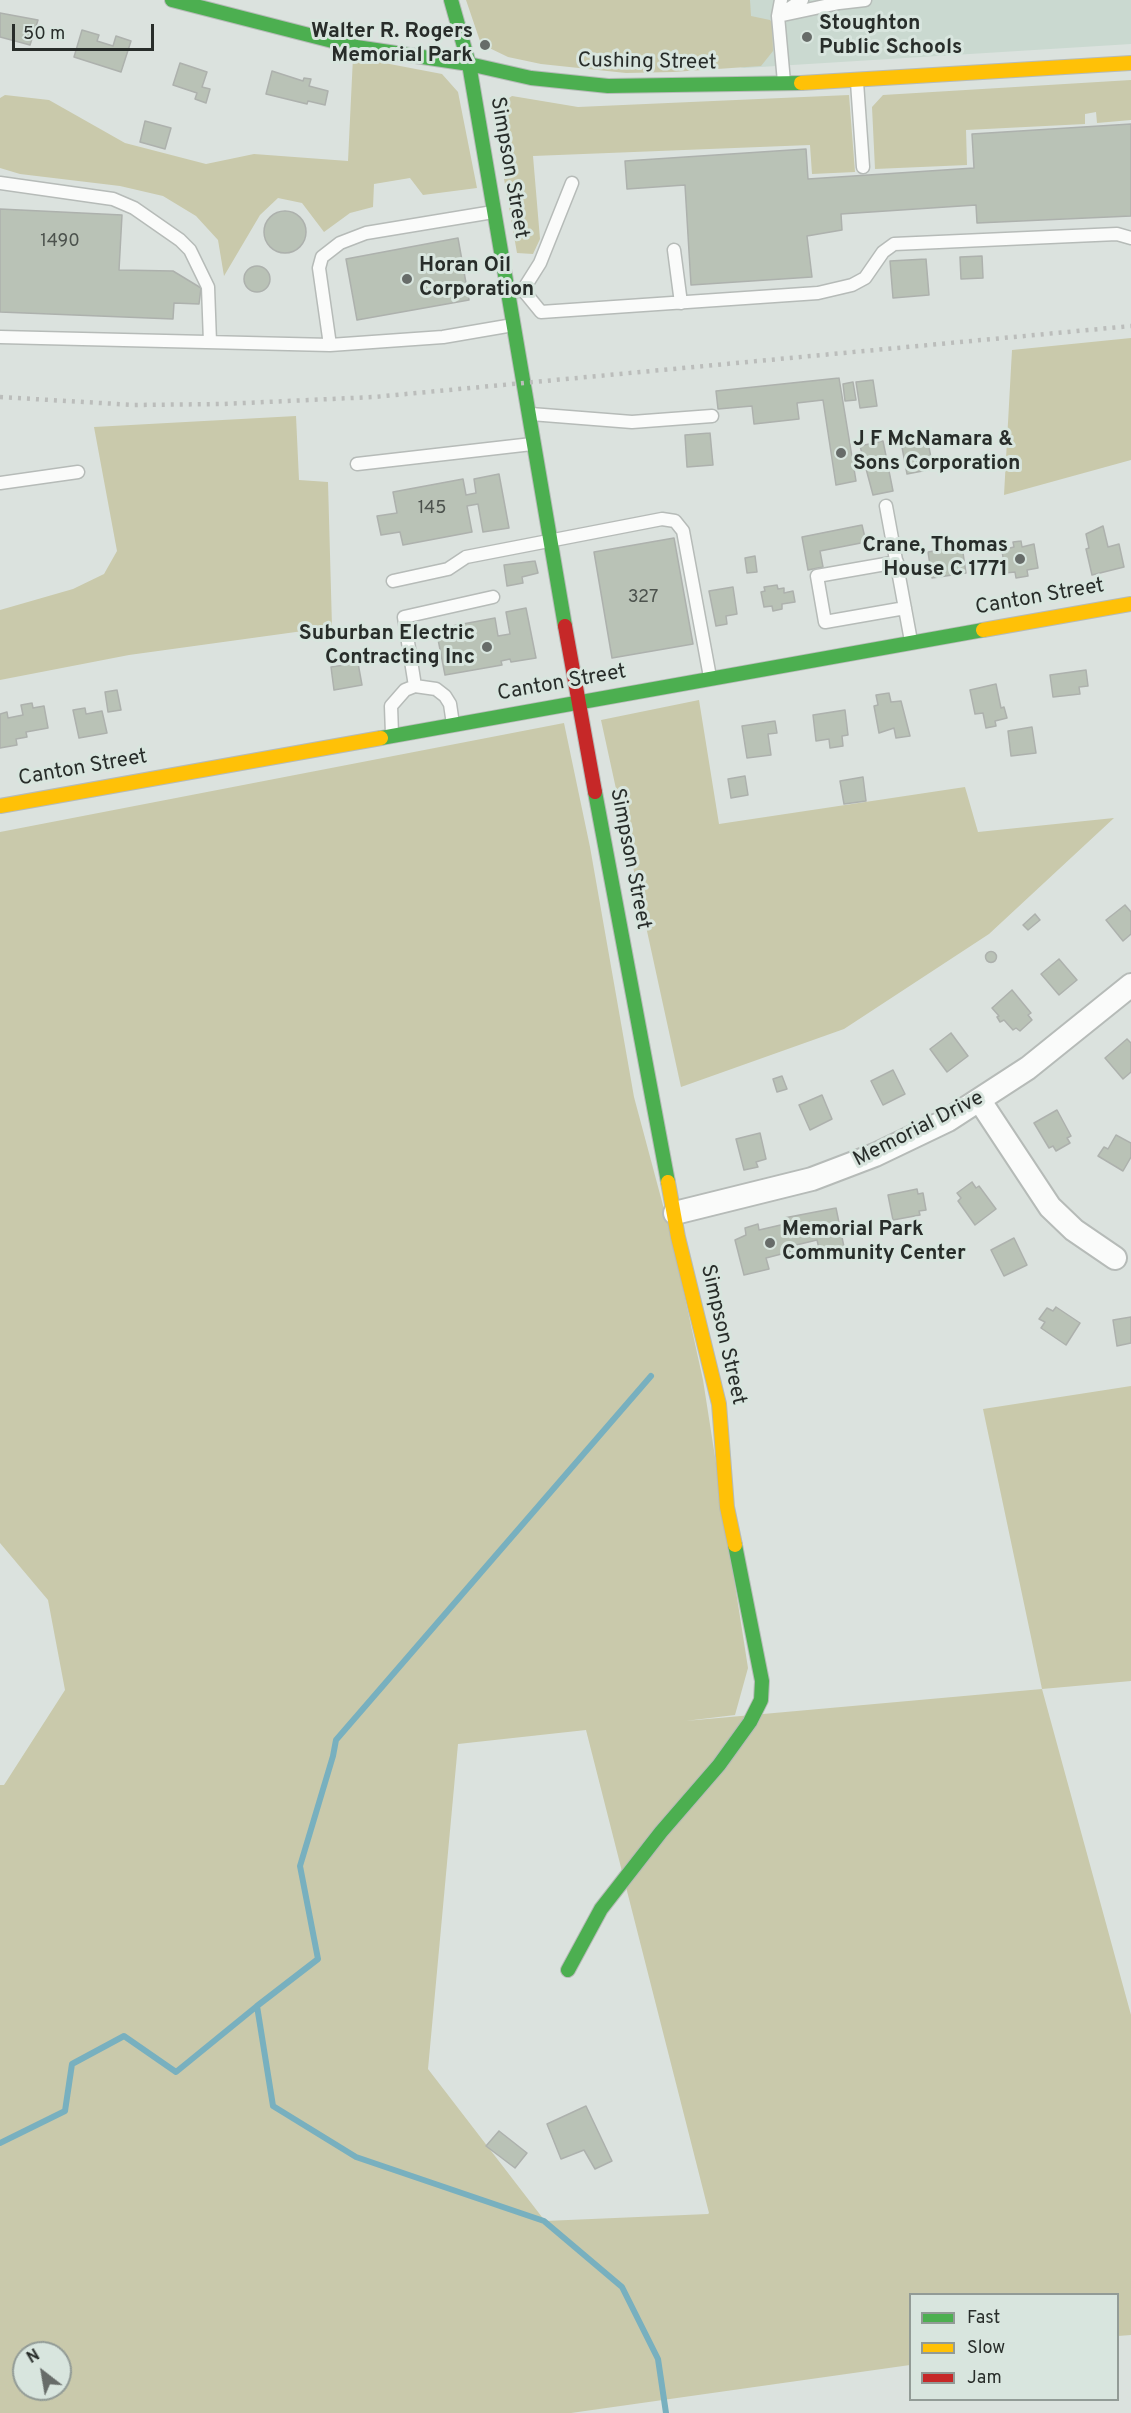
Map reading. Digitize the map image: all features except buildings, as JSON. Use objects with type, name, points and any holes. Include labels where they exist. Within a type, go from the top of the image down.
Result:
[{"type":"street","name":"Cushing Street","points":[[172,0],[356,47],[468,64],[531,78],[609,86],[784,84],[1131,63]]},
{"type":"street","name":"Simpson Street","points":[[451,0],[468,64],[578,703],[675,1213],[684,1259],[712,1368],[718,1404],[727,1507],[761,1667],[761,1700],[750,1722],[719,1765],[661,1832],[601,1909],[568,1970]]},
{"type":"street","name":"Canton Street","points":[[0,806],[1131,604]]},
{"type":"street","name":"Memorial Drive","points":[[675,1213],[786,1188],[842,1168],[928,1130],[980,1101],[1070,1036],[1131,985]]},
{"type":"street","points":[[980,1101],[1050,1207],[1074,1230],[1115,1258]]},
{"type":"lane","points":[[781,0],[778,16],[784,84]]},
{"type":"lane","points":[[778,16],[802,0]]},
{"type":"lane","points":[[778,16],[838,3],[865,0]]},
{"type":"lane","points":[[857,80],[863,166]]},
{"type":"lane","points":[[0,183],[113,199],[134,208],[180,240],[196,259],[208,287],[210,342]]},
{"type":"lane","points":[[523,290],[540,263],[572,183]]},
{"type":"lane","points":[[330,345],[318,268],[322,257],[340,243],[366,233],[494,212]]},
{"type":"lane","points":[[523,290],[541,312],[837,290],[865,278],[883,252],[894,244],[1118,234],[1131,238]]},
{"type":"lane","points":[[674,250],[681,303]]},
{"type":"lane","points":[[508,292],[523,290]]},
{"type":"lane","points":[[0,337],[330,345],[443,337],[514,325]]},
{"type":"lane","points":[[530,414],[632,422],[712,416]]},
{"type":"lane","points":[[357,464],[535,444]]},
{"type":"lane","points":[[0,483],[78,472]]},
{"type":"lane","points":[[886,506],[912,642]]},
{"type":"lane","points":[[393,581],[448,569],[466,557],[551,540],[662,519],[680,524],[711,678]]},
{"type":"lane","points":[[897,562],[817,576],[825,622],[905,608]]},
{"type":"lane","points":[[415,686],[404,617],[493,597]]},
{"type":"lane","points":[[393,735],[391,706],[405,690],[415,686],[436,689],[445,696],[450,704],[453,725]]},
{"type":"shaded area","name":"Stoughton Public Schools","points":[[466,0],[1131,0],[1131,44],[744,68]]},
{"type":"green space","points":[[466,0],[750,0],[751,16],[770,20],[772,23],[773,51],[761,66],[673,72],[626,73],[541,64],[508,57],[481,44]]},
{"type":"green space","points":[[353,57],[442,74],[458,92],[477,188],[423,195],[410,178],[374,184],[373,207],[350,213],[324,232],[302,203],[278,198],[260,215],[224,276],[218,240],[196,216],[163,196],[120,186],[20,174],[0,168],[0,98],[5,95],[49,100],[125,143],[206,164],[254,154],[348,161]]},
{"type":"green space","points":[[1131,80],[1131,120],[1097,123],[1096,112],[1085,114],[1085,124],[966,130],[967,165],[875,169],[872,107],[883,95]]},
{"type":"green space","points":[[849,95],[855,172],[812,174],[810,145],[533,156],[540,239],[533,254],[517,253],[493,116],[496,107],[512,96],[578,107]]},
{"type":"green space","points":[[1131,338],[1131,460],[1004,495],[1012,350]]},
{"type":"green space","points":[[296,416],[299,480],[328,482],[332,627],[129,655],[0,680],[0,610],[73,589],[104,574],[117,551],[94,427]]},
{"type":"green space","points":[[699,700],[719,824],[965,787],[978,832],[1114,818],[989,934],[844,1029],[681,1087],[601,720]]},
{"type":"green space","points":[[564,723],[590,847],[634,1097],[672,1239],[703,1380],[748,1668],[735,1715],[685,1721],[1042,1689],[1131,2015],[1131,2335],[1119,2336],[1119,2293],[909,2293],[909,2365],[571,2413],[0,2413],[0,1785],[4,1785],[65,1690],[48,1600],[0,1543],[0,832]],"holes":[[[586,1730],[708,2214],[545,2221],[428,2069],[458,1744]]]},
{"type":"green space","points":[[1131,1386],[1131,1681],[1042,1689],[983,1409]]},
{"type":"waterway","points":[[257,2006],[318,1959],[300,1866],[336,1740],[651,1376]]},
{"type":"waterway","points":[[0,2143],[65,2111],[72,2064],[124,2036],[176,2072],[257,2006],[273,2106],[356,2157],[544,2221],[622,2287],[658,2359],[666,2413]]},
{"type":"railway","points":[[0,397],[134,405],[223,404],[374,397],[1131,326]]},
{"type":"traffic: fast","points":[[172,0],[356,47],[469,64],[531,78],[608,86],[801,83]]},
{"type":"traffic: fast","points":[[451,0],[469,64],[565,626]]},
{"type":"traffic: fast","points":[[381,738],[983,630]]},
{"type":"traffic: fast","points":[[595,792],[668,1182]]},
{"type":"traffic: fast","points":[[568,1970],[601,1909],[661,1832],[719,1765],[750,1722],[761,1700],[762,1681],[735,1545]]},
{"type":"traffic: slow","points":[[801,83],[1131,63]]},
{"type":"traffic: slow","points":[[983,630],[1131,604]]},
{"type":"traffic: slow","points":[[0,806],[381,738]]},
{"type":"traffic: slow","points":[[668,1182],[678,1237],[719,1404],[727,1507],[735,1545]]},
{"type":"traffic: jam","points":[[565,626],[595,792]]},
{"type":"place","name":"Stoughton Public Schools","points":[[807,37]]},
{"type":"place","name":"Walter R. Rogers Memorial Park","points":[[485,45]]},
{"type":"place","name":"Horan Oil Corporation","points":[[407,279]]},
{"type":"place","name":"J F McNamara & Sons Corporation","points":[[841,453]]},
{"type":"place","name":"Crane, Thomas House C 1771","points":[[1020,559]]},
{"type":"place","name":"Suburban Electric Contracting Inc","points":[[487,647]]},
{"type":"place","name":"Memorial Park Community Center","points":[[770,1243]]}]
